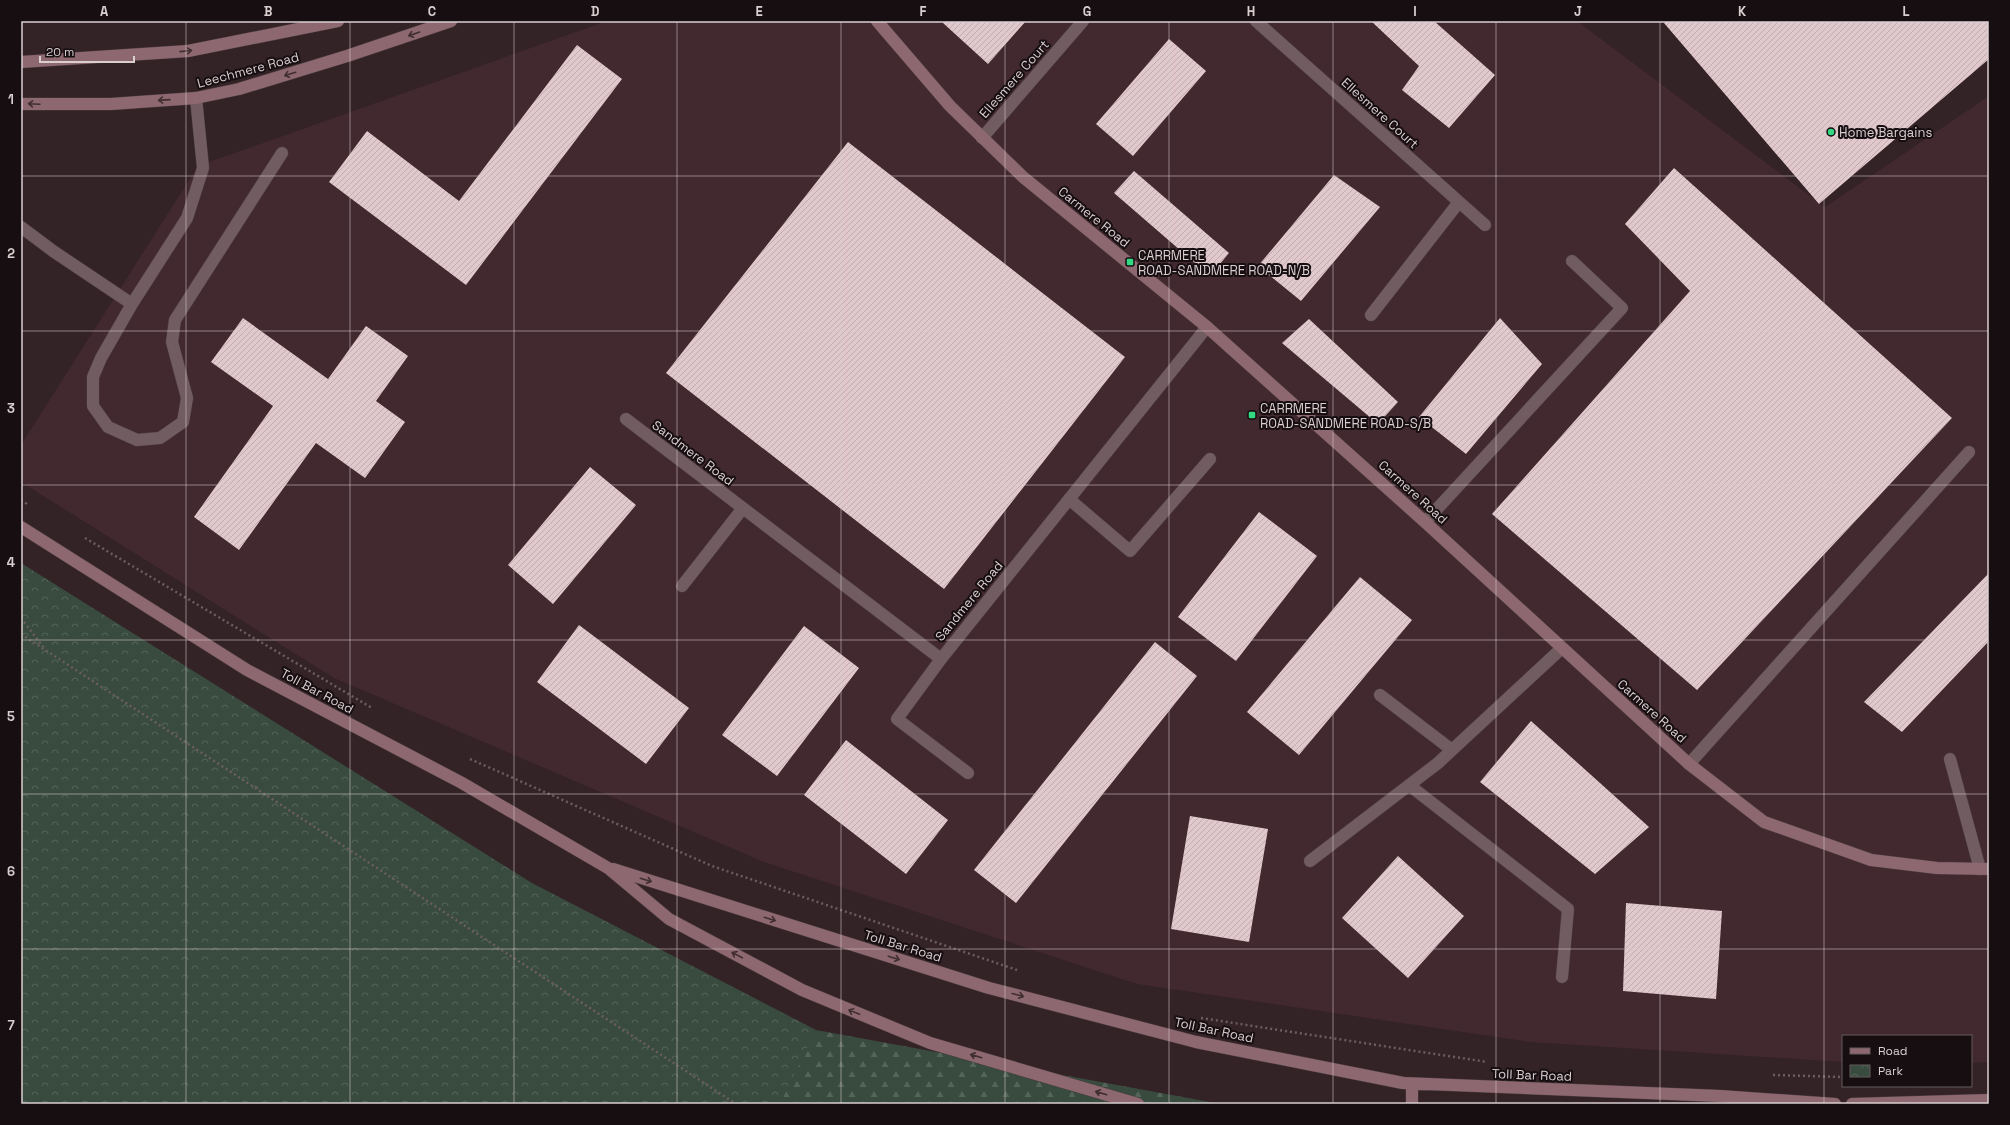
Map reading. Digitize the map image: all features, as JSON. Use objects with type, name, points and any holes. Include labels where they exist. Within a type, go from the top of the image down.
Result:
[{"type":"main road","name":"Leechmere Road","points":[[21,62],[188,51],[338,21]]},
{"type":"main road","name":"Leechmere Road","points":[[21,104],[111,104],[196,98],[260,83],[451,21]]},
{"type":"main road","name":"Carmere Road","points":[[877,21],[950,106],[1023,177],[1207,327],[1426,522],[1689,764],[1764,822],[1871,860],[1937,868],[1984,869]]},
{"type":"main road","name":"Toll Bar Road","points":[[21,527],[247,670],[462,784],[608,868],[669,919],[802,990],[930,1043],[1138,1104]]},
{"type":"main road","name":"Toll Bar Road","points":[[608,868],[989,988],[1196,1042],[1412,1084],[1720,1096],[1835,1104]]},
{"type":"main road","points":[[1412,1084],[1412,1104]]},
{"type":"main road","points":[[1852,1104],[1989,1100]]},
{"type":"lane","name":"Ellesmere Court","points":[[982,138],[1083,21]]},
{"type":"lane","name":"Ellesmere Court","points":[[1256,21],[1485,225]]},
{"type":"lane","points":[[196,98],[203,168],[187,218],[132,304],[101,358],[93,377],[92,406],[108,427],[137,440],[160,438],[183,422],[187,398],[172,342],[175,320],[282,153]]},
{"type":"lane","points":[[1371,315],[1459,202]]},
{"type":"lane","points":[[21,227],[53,251],[132,304]]},
{"type":"lane","points":[[1426,522],[1622,308],[1572,261]]},
{"type":"lane","name":"Sandmere Road","points":[[626,419],[941,658],[1207,327]]},
{"type":"lane","points":[[1689,764],[1969,452]]},
{"type":"lane","points":[[1069,499],[1130,551],[1210,459]]},
{"type":"lane","points":[[682,586],[743,508]]},
{"type":"lane","points":[[1310,861],[1452,750],[1562,648]]},
{"type":"lane","points":[[941,658],[897,720],[968,773]]},
{"type":"lane","points":[[1380,695],[1452,750]]},
{"type":"lane","points":[[1950,759],[1984,869]]},
{"type":"lane","points":[[1409,785],[1568,909],[1562,977]]},
{"type":"path","points":[[21,500],[28,504]]},
{"type":"path","points":[[83,537],[379,712]]},
{"type":"path","points":[[21,618],[45,649]]},
{"type":"path","points":[[21,634],[736,1104]]},
{"type":"path","points":[[464,756],[712,866],[1025,973]]},
{"type":"path","points":[[1200,1018],[1490,1062]]},
{"type":"path","points":[[1772,1075],[1842,1077]]},
{"type":"shaded area","points":[[607,21],[1577,21],[1825,207],[1989,96],[1989,1062],[1972,1063],[1972,1035],[1842,1035],[1842,1062],[1531,1042],[1137,984],[764,862],[334,678],[21,482],[21,445],[198,166]]},
{"type":"green space","points":[[21,563],[532,883],[816,1030],[780,1104],[21,1104]]},
{"type":"green space","points":[[816,1030],[1221,1104],[771,1104]]},
{"type":"building","points":[[944,21],[1026,21],[988,64],[943,23]]},
{"type":"building","points":[[1371,21],[1434,21],[1495,75],[1449,128],[1402,90],[1419,66]]},
{"type":"building","name":"Home Bargains","points":[[1666,21],[1989,21],[1989,59],[1819,204],[1664,23]]},
{"type":"building","points":[[1169,39],[1206,71],[1133,156],[1096,124]]},
{"type":"building","points":[[577,45],[622,79],[466,285],[329,182],[367,131],[459,201]]},
{"type":"building","points":[[848,142],[1125,357],[944,589],[666,373]]},
{"type":"building","points":[[1674,168],[1952,418],[1697,690],[1492,514],[1690,291],[1625,224]]},
{"type":"building","points":[[1134,171],[1229,253],[1210,276],[1114,193]]},
{"type":"building","points":[[1334,175],[1380,207],[1301,301],[1258,266]]},
{"type":"building","points":[[243,318],[328,379],[366,326],[408,356],[376,401],[405,422],[365,478],[316,443],[239,550],[194,517],[273,406],[211,362]]},
{"type":"building","points":[[1500,318],[1542,364],[1466,454],[1419,417]]},
{"type":"building","points":[[1309,319],[1398,402],[1378,424],[1282,343]]},
{"type":"building","points":[[590,467],[636,505],[553,604],[508,565]]},
{"type":"building","points":[[1259,512],[1317,556],[1236,661],[1178,617]]},
{"type":"building","points":[[1989,573],[1989,641],[1902,732],[1864,702]]},
{"type":"building","points":[[1360,577],[1412,620],[1299,755],[1247,712]]},
{"type":"building","points":[[579,625],[689,708],[646,764],[537,682]]},
{"type":"building","points":[[804,626],[859,668],[777,776],[722,735]]},
{"type":"building","points":[[1155,642],[1197,676],[1016,903],[974,870]]},
{"type":"building","points":[[1531,721],[1649,827],[1595,874],[1480,782]]},
{"type":"building","points":[[846,740],[948,820],[906,874],[804,795]]},
{"type":"building","points":[[1190,816],[1268,829],[1249,942],[1171,929]]},
{"type":"building","points":[[1398,856],[1464,916],[1408,978],[1342,918]]},
{"type":"building","points":[[1626,903],[1722,911],[1716,999],[1623,991]]},
{"type":"place","name":"Home Bargains","points":[[1831,132]]},
{"type":"place","name":"CARRMERE ROAD-SANDMERE ROAD-N/B","points":[[1130,262]]},
{"type":"place","name":"CARRMERE ROAD-SANDMERE ROAD-S/B","points":[[1252,415]]}]
